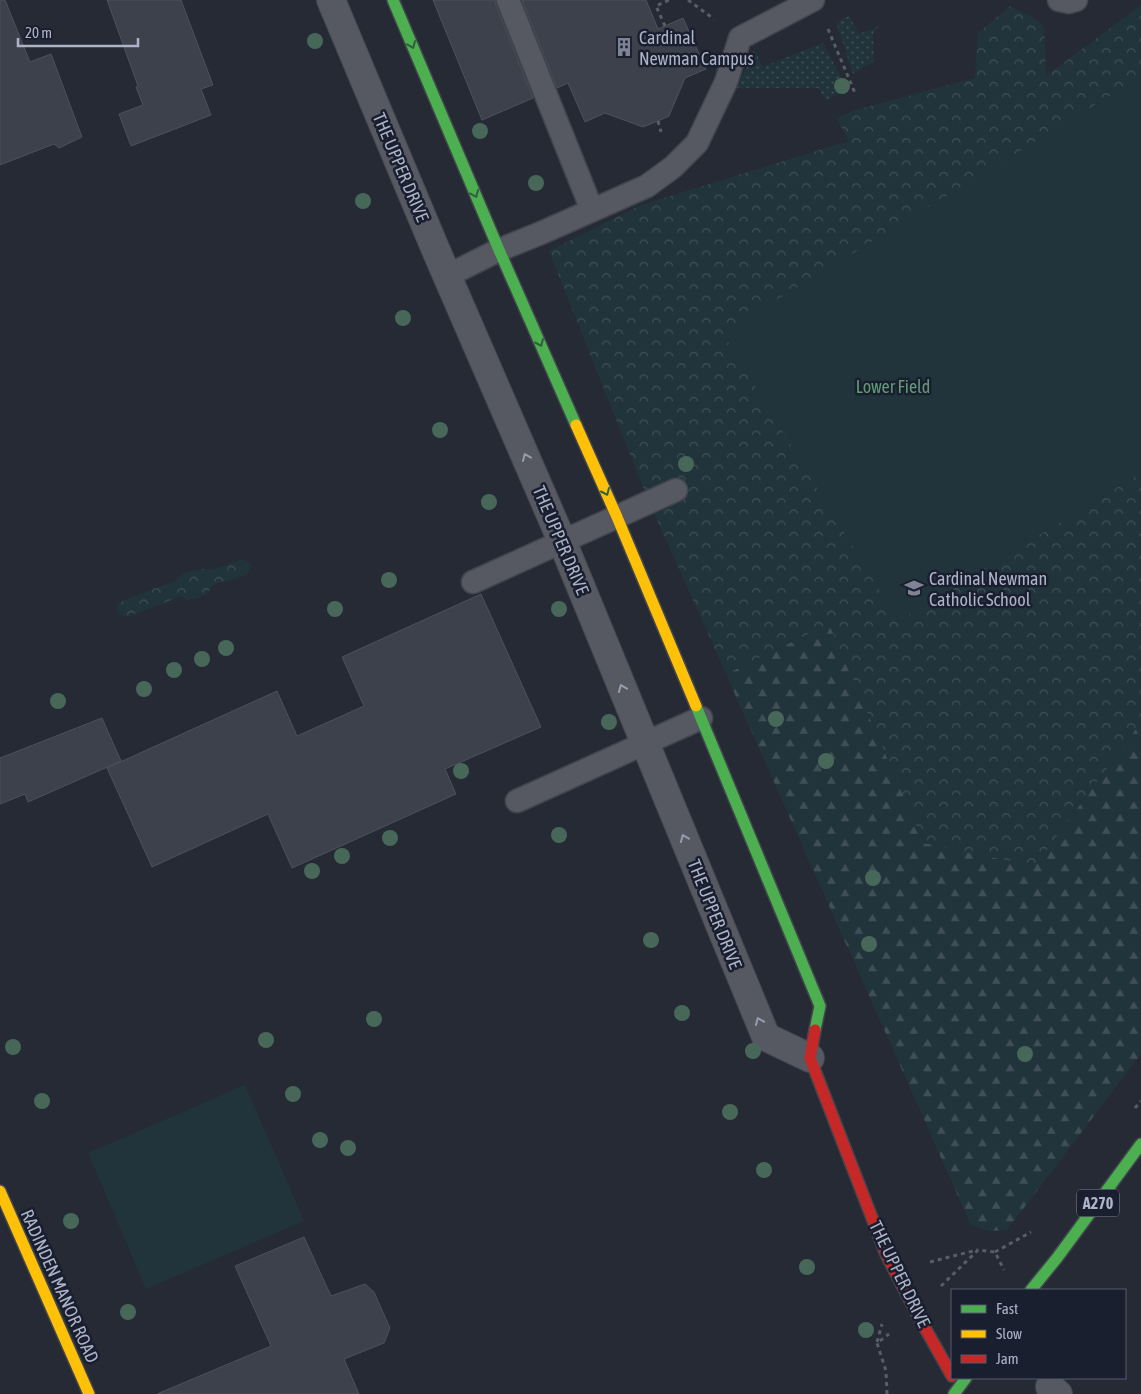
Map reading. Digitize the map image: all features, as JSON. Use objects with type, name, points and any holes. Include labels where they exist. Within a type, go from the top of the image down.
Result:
[{"type":"street","name":"THE UPPER DRIVE","points":[[331,0],[447,276],[562,541],[766,1037],[810,1058],[886,1254],[916,1312],[951,1372]]},
{"type":"street","points":[[393,0],[499,250],[617,517],[820,1006],[810,1058]]},
{"type":"street","name":"A270","points":[[1032,1289],[1141,1144]]},
{"type":"street","name":"RADINDEN MANOR ROAD","points":[[0,1191],[89,1394]]},
{"type":"lane","points":[[508,0],[592,210]]},
{"type":"lane","points":[[447,276],[499,250],[647,186],[672,167],[697,143],[726,82],[740,38],[813,0]]},
{"type":"lane","points":[[1058,0],[1069,2],[1076,0]]},
{"type":"lane","points":[[473,582],[676,490]]},
{"type":"lane","points":[[517,801],[701,718]]},
{"type":"path","points":[[665,26],[656,6],[669,0]]},
{"type":"path","points":[[827,25],[855,93]]},
{"type":"path","points":[[658,121],[659,126]]},
{"type":"path","points":[[994,1252],[1038,1228]]},
{"type":"path","points":[[894,1271],[978,1250]]},
{"type":"green space","name":"Lower Field","points":[[1141,5],[1141,722],[1035,866],[924,843],[829,624],[726,674],[649,502],[549,251],[641,205],[849,141],[836,118],[856,110],[975,78],[978,33],[1010,6],[1034,18],[1044,27],[1046,76]]},
{"type":"green space","points":[[849,16],[859,34],[879,26],[873,33],[874,61],[853,74],[836,22]]},
{"type":"green space","points":[[823,43],[848,90],[826,100],[818,88],[737,88],[754,50],[763,67]]},
{"type":"green space","points":[[1141,77],[1141,473],[898,621],[723,333]]},
{"type":"green space","points":[[245,560],[251,564],[247,575],[213,585],[207,594],[187,600],[182,596],[127,617],[120,615],[117,611],[117,606],[122,601],[175,581],[184,573],[203,569],[212,570]]},
{"type":"green space","points":[[829,624],[924,843],[1034,866],[1141,722],[1141,1054],[1007,1230],[989,1231],[971,1225],[726,674]]},
{"type":"green space","points":[[245,1085],[304,1221],[146,1289],[88,1153]]},
{"type":"building","points":[[0,0],[5,0],[30,62],[51,54],[82,137],[59,148],[54,144],[0,165]]},
{"type":"building","points":[[107,0],[181,0],[213,85],[201,89],[211,115],[131,146],[119,114],[143,105]]},
{"type":"building","points":[[433,0],[495,0],[533,98],[482,120]]},
{"type":"building","name":"Cardinal Newman Campus","points":[[522,0],[646,0],[658,29],[683,18],[706,69],[685,78],[669,116],[658,121],[643,127],[605,113],[585,122],[568,83],[557,88]]},
{"type":"building","points":[[481,594],[541,727],[445,769],[456,794],[292,868],[268,814],[152,867],[107,768],[277,691],[297,736],[364,706],[342,657]]},
{"type":"building","points":[[102,718],[121,761],[28,802],[25,794],[0,804],[0,758]]},
{"type":"building","points":[[304,1237],[331,1296],[365,1284],[374,1292],[390,1328],[384,1343],[344,1359],[359,1394],[157,1394],[271,1346],[235,1266]]},
{"type":"traffic: fast","points":[[393,0],[499,250],[576,425]]},
{"type":"traffic: fast","points":[[696,706],[820,1006],[815,1030]]},
{"type":"traffic: fast","points":[[1032,1289],[1141,1144]]},
{"type":"traffic: fast","points":[[954,1394],[965,1379]]},
{"type":"traffic: slow","points":[[576,425],[617,517],[696,706]]},
{"type":"traffic: slow","points":[[0,1191],[89,1394]]},
{"type":"traffic: jam","points":[[815,1030],[810,1058],[886,1254],[951,1374]]},
{"type":"place","name":"Cardinal Newman Campus","points":[[624,47]]},
{"type":"place","name":"Cardinal Newman Catholic School","points":[[914,588]]}]
